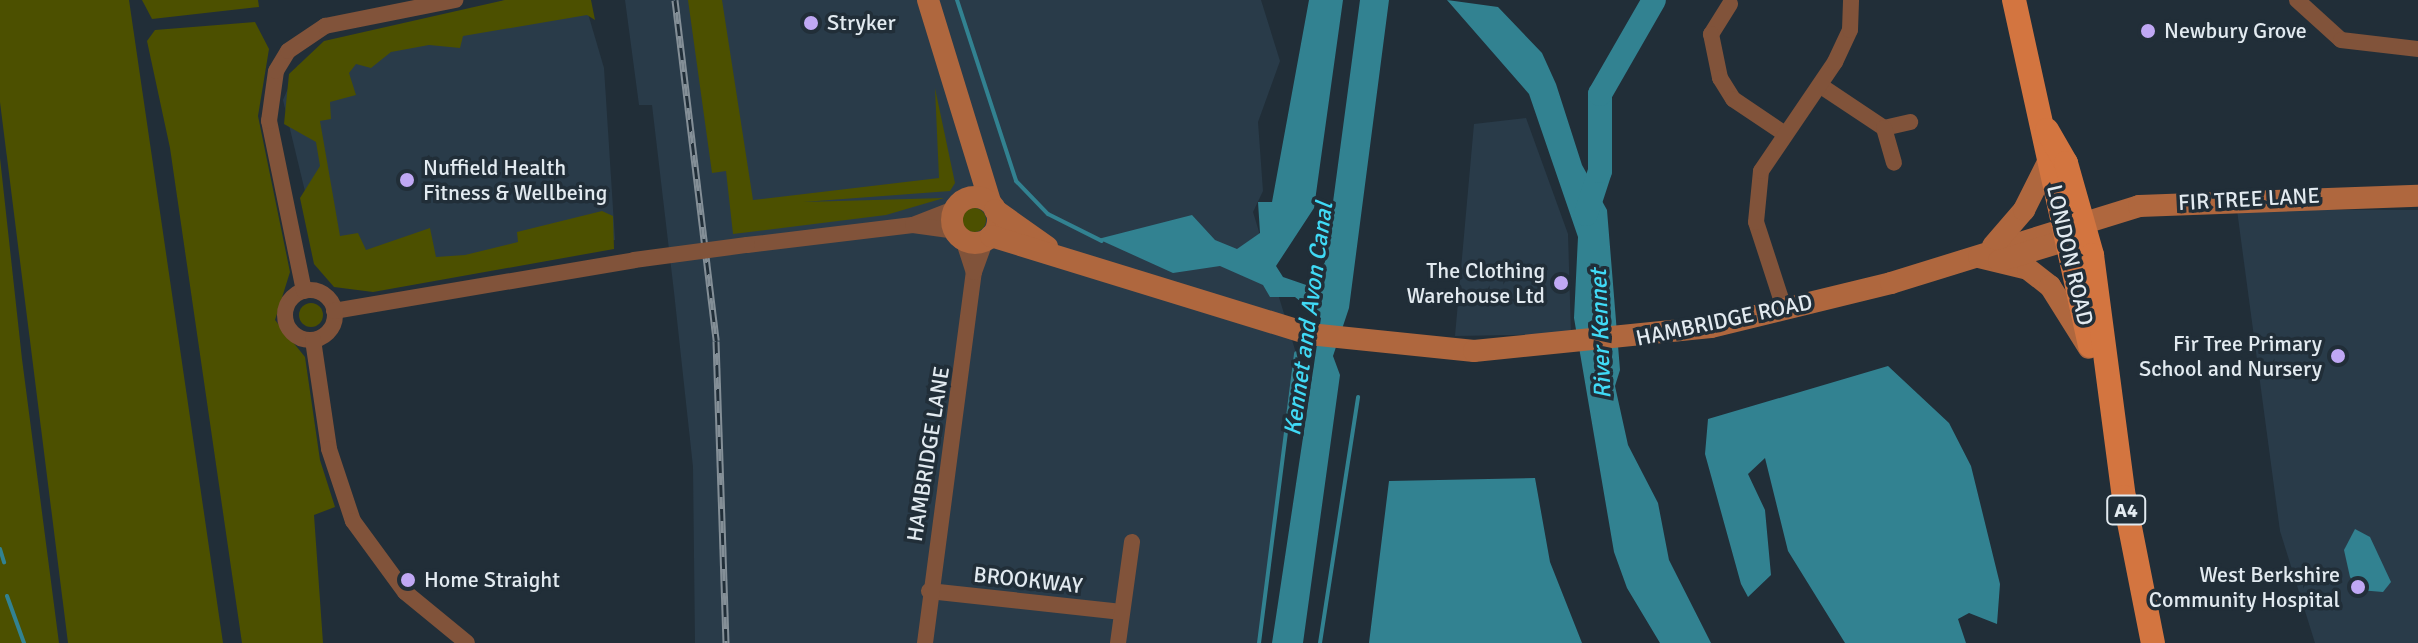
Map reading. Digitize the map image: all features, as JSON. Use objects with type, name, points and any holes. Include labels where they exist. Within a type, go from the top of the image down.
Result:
[{"type":"main road","points":[[928,0],[968,139],[992,206]]},
{"type":"main road","name":"LONDON ROAD","points":[[2014,0],[2047,130],[2092,352],[2107,376]]},
{"type":"main road","name":"LONDON ROAD","points":[[2047,130],[2050,158],[2107,376],[2153,643]]},
{"type":"main road","points":[[968,139],[969,226]]},
{"type":"main road","points":[[2050,158],[2024,210],[1990,255],[2050,286],[2092,352]]},
{"type":"main road","name":"FIR TREE LANE","points":[[2069,230],[2164,204],[2418,196]]},
{"type":"main road","points":[[969,226],[992,206]]},
{"type":"main road","points":[[969,226],[992,206]]},
{"type":"main road","name":"HAMBRIDGE ROAD","points":[[992,206],[1048,248]]},
{"type":"main road","name":"HAMBRIDGE ROAD","points":[[969,226],[1048,248],[1195,303],[1309,334],[1361,343],[1474,351],[1625,340],[1784,308],[1990,255],[2069,230]]},
{"type":"street","points":[[304,291],[269,121],[276,71],[288,51],[325,26],[455,0]]},
{"type":"street","points":[[1784,308],[1755,205],[1761,171],[1782,132],[1821,86],[1850,30],[1851,0]]},
{"type":"street","points":[[2300,1],[2341,40],[2418,49]]},
{"type":"street","points":[[1730,4],[1712,14],[1711,34],[1720,78],[1733,99],[1782,132]]},
{"type":"street","points":[[1821,86],[1884,128],[1894,163]]},
{"type":"street","points":[[1884,128],[1910,122]]},
{"type":"street","points":[[334,311],[634,260],[913,225],[969,226]]},
{"type":"street","name":"HAMBRIDGE LANE","points":[[925,643],[929,591],[974,272],[969,226]]},
{"type":"street","points":[[304,291],[327,297],[334,311],[332,327],[313,340]]},
{"type":"street","points":[[304,291],[288,305],[286,320],[293,333],[313,340]]},
{"type":"street","points":[[313,340],[329,449],[353,521],[405,592],[467,643]]},
{"type":"street","points":[[1118,643],[1132,542]]},
{"type":"street","name":"BROOKWAY","points":[[929,591],[1122,612]]},
{"type":"shaded area","points":[[0,0],[129,0],[223,643],[68,643],[0,102]]},
{"type":"shaded area","points":[[142,0],[258,0],[259,7],[152,19]]},
{"type":"shaded area","points":[[505,0],[584,0],[604,68],[615,240],[432,272],[323,266],[283,100],[298,65]]},
{"type":"shaded area","points":[[505,0],[591,0],[595,20],[587,15],[463,36],[460,48],[429,45],[391,52],[371,68],[356,64],[349,73],[356,95],[330,102],[331,119],[320,121],[340,236],[358,233],[366,250],[430,228],[436,257],[465,255],[518,242],[517,232],[602,211],[613,216],[614,249],[373,292],[334,287],[314,264],[300,198],[320,166],[316,142],[284,124],[289,74],[324,41]]},
{"type":"shaded area","points":[[625,0],[1261,0],[1280,61],[1258,122],[1263,191],[1253,212],[1296,353],[1259,643],[695,643],[693,467],[674,292],[652,105],[639,105]]},
{"type":"shaded area","points":[[688,0],[722,0],[753,200],[939,178],[935,88],[955,183],[950,191],[803,202],[944,198],[886,215],[733,234],[726,171],[712,173]]},
{"type":"shaded area","points":[[255,22],[269,49],[258,116],[290,272],[275,320],[305,357],[320,460],[335,507],[314,515],[323,643],[242,643],[170,148],[147,41],[155,30]]},
{"type":"shaded area","points":[[1526,118],[1568,234],[1571,334],[1455,336],[1474,124]]},
{"type":"shaded area","points":[[0,158],[22,359],[59,643],[0,643]]},
{"type":"shaded area","points":[[974,208],[985,215],[986,220],[979,231],[974,232],[963,225],[962,220],[969,209]]},
{"type":"shaded area","name":"Fir Tree Primary School and Nursery","points":[[2237,210],[2418,210],[2418,643],[2315,643],[2280,531]]},
{"type":"shaded area","points":[[306,303],[316,303],[323,310],[323,320],[316,327],[306,327],[299,320],[299,310]]},
{"type":"water","points":[[1309,0],[1343,0],[1314,208],[1276,266],[1283,277],[1312,287],[1325,262],[1360,0],[1389,0],[1349,308],[1333,356],[1340,375],[1303,643],[1272,643],[1321,318],[1295,297],[1270,297],[1263,285],[1220,266],[1173,273],[1098,239],[1192,215],[1215,240],[1237,249],[1260,233],[1258,202],[1272,202]]},
{"type":"water","name":"River Kennet","points":[[1447,0],[1498,7],[1542,53],[1556,84],[1582,165],[1607,210],[1620,370],[1615,386],[1628,445],[1658,503],[1669,560],[1711,643],[1660,643],[1627,588],[1614,552],[1574,318],[1578,237],[1529,94]]},
{"type":"water","points":[[1888,366],[1949,423],[1971,466],[2000,584],[1997,624],[1969,613],[1958,619],[1966,643],[1845,643],[1788,551],[1765,458],[1748,474],[1765,510],[1771,575],[1748,597],[1741,584],[1705,454],[1708,419]]},
{"type":"water","points":[[1535,478],[1550,562],[1582,643],[1369,643],[1389,481]]},
{"type":"water","points":[[2355,529],[2370,537],[2391,582],[2383,592],[2359,590],[2350,577],[2344,550]]},
{"type":"waterway","points":[[957,0],[1016,181],[1048,214],[1102,241]]},
{"type":"waterway","points":[[1586,214],[1600,171],[1600,94],[1654,0]]},
{"type":"waterway","name":"Kennet and Avon Canal","points":[[1259,643],[1296,353]]},
{"type":"waterway","points":[[1320,643],[1358,397]]},
{"type":"waterway","points":[[0,549],[4,562]]},
{"type":"waterway","points":[[7,596],[24,643]]},
{"type":"railway","points":[[675,0],[716,341],[726,643]]},
{"type":"place","name":"Stryker","points":[[811,23]]},
{"type":"place","name":"Newbury Grove","points":[[2148,31]]},
{"type":"place","name":"Nuffield Health Fitness & Wellbeing","points":[[407,180]]},
{"type":"place","name":"The Clothing Warehouse Ltd","points":[[1561,283]]},
{"type":"place","name":"Fir Tree Primary School and Nursery","points":[[2338,356]]},
{"type":"place","name":"Home Straight","points":[[408,580]]},
{"type":"place","name":"West Berkshire Community Hospital","points":[[2358,587]]}]
